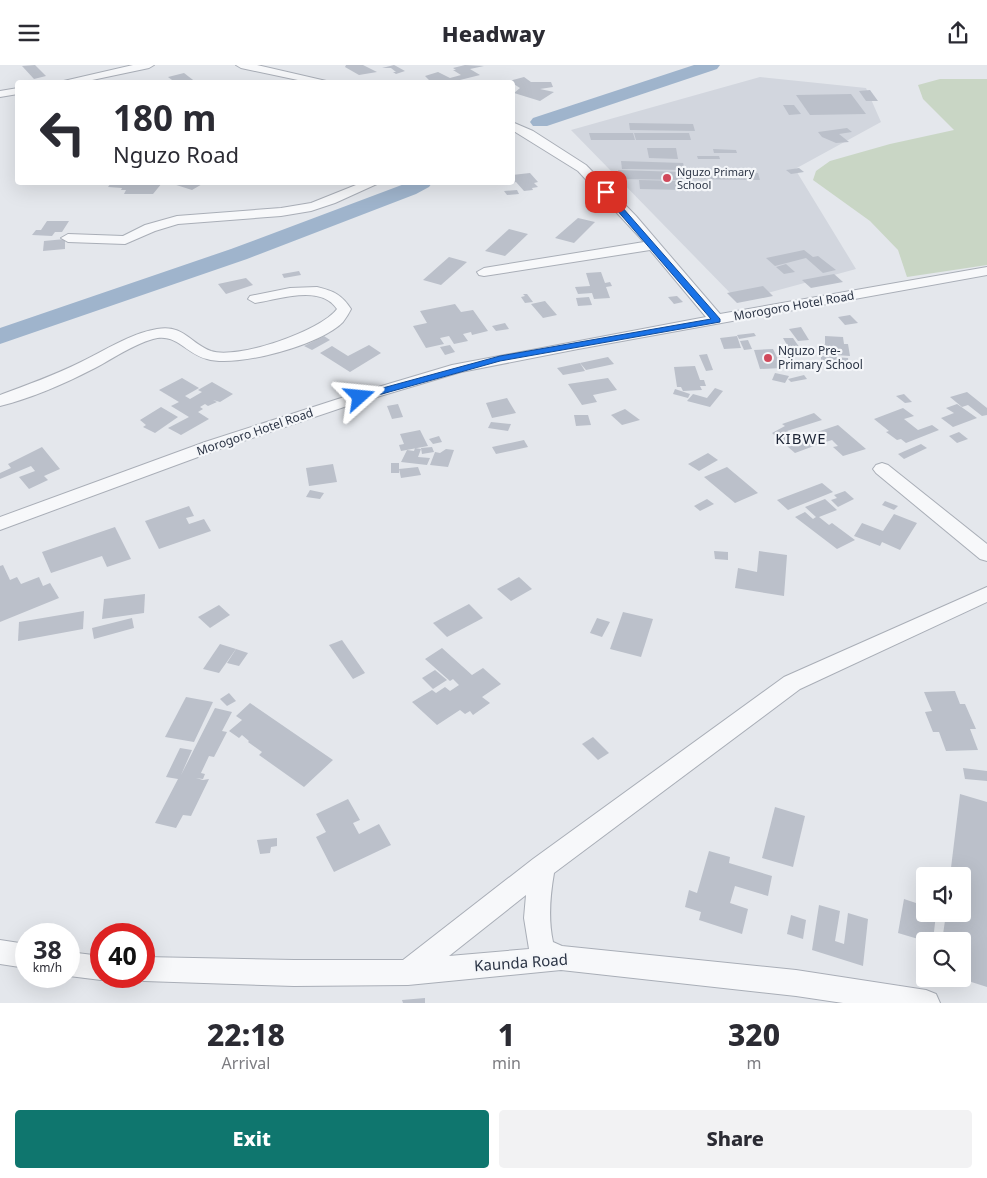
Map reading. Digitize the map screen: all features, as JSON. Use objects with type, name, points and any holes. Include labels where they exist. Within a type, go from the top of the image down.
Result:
[{"type":"street","points":[[74,80],[149,65]]},
{"type":"street","points":[[241,65],[315,80]]},
{"type":"street","points":[[117,71],[129,79]]},
{"type":"street","points":[[0,94],[15,92]]},
{"type":"street","points":[[515,126],[529,133],[582,168],[654,245],[717,321]]},
{"type":"street","points":[[68,237],[125,240],[162,224],[177,220],[281,212],[296,207],[314,207],[354,188],[365,185]]},
{"type":"street","points":[[484,272],[536,262],[654,245]]},
{"type":"street","name":"Morogoro Hotel Road","points":[[0,524],[211,447],[392,387],[500,358],[717,321],[987,271]]},
{"type":"street","points":[[0,401],[76,371],[154,334],[165,332],[175,335],[212,357],[236,355],[267,350],[295,342],[337,319],[344,309],[337,299],[322,292],[308,291],[255,299]]},
{"type":"street","points":[[882,469],[987,554]]},
{"type":"street","points":[[408,972],[542,867],[792,683],[982,601]]},
{"type":"street","points":[[542,867],[536,911],[538,935],[542,950],[561,959]]},
{"type":"street","points":[[0,952],[15,954]]},
{"type":"street","name":"Kaunda Road","points":[[155,969],[294,973],[408,972],[561,959],[796,983],[926,1003]]},
{"type":"shaded area","points":[[760,77],[866,88],[881,122],[795,169],[856,269],[738,301],[571,130]]},
{"type":"green space","points":[[940,79],[987,79],[987,265],[907,277],[898,250],[870,221],[813,180],[816,171],[830,161],[890,144],[954,130],[923,99],[918,85]]},
{"type":"building","points":[[35,65],[46,76],[34,79],[22,66]]},
{"type":"building","points":[[346,65],[363,65],[377,72],[359,75],[345,67]]},
{"type":"building","points":[[394,65],[405,71],[396,74],[391,68],[382,68]]},
{"type":"building","points":[[465,65],[484,66],[470,69],[480,75],[460,80],[429,80],[425,76],[438,72],[450,78],[461,75],[453,70],[456,70],[453,68]]},
{"type":"building","points":[[184,73],[193,80],[172,80],[168,77]]},
{"type":"building","points":[[524,77],[531,82],[551,82],[553,87],[540,89],[554,92],[540,101],[515,93],[520,88],[515,85],[515,80],[513,80]]},
{"type":"building","points":[[870,90],[878,101],[866,101],[859,91]]},
{"type":"building","points":[[851,94],[866,114],[810,115],[796,95]]},
{"type":"building","points":[[783,105],[794,105],[801,114],[789,115]]},
{"type":"building","points":[[629,123],[693,124],[695,131],[630,130]]},
{"type":"building","points":[[847,128],[852,132],[839,134],[849,142],[836,143],[822,137],[818,132]]},
{"type":"building","points":[[589,133],[633,133],[635,140],[591,140]]},
{"type":"building","points":[[634,133],[689,133],[691,140],[636,140]]},
{"type":"building","points":[[647,148],[676,148],[678,159],[649,158]]},
{"type":"building","points":[[713,149],[736,150],[737,153],[714,153]]},
{"type":"building","points":[[697,156],[719,156],[720,159],[698,159]]},
{"type":"building","points":[[621,161],[683,163],[685,170],[622,169]]},
{"type":"building","points":[[799,168],[804,172],[791,174],[786,170]]},
{"type":"building","points":[[618,170],[682,172],[683,180],[620,179]]},
{"type":"building","points":[[683,171],[758,173],[760,180],[685,179]]},
{"type":"building","points":[[530,173],[538,182],[534,183],[538,187],[532,188],[533,190],[524,191],[515,182],[515,175]]},
{"type":"building","points":[[639,180],[683,181],[684,190],[640,189]]},
{"type":"building","points":[[110,185],[160,185],[153,194],[124,194],[126,190],[121,190],[122,188],[108,187]]},
{"type":"building","points":[[176,185],[201,185],[192,190]]},
{"type":"building","points":[[517,190],[519,194],[507,195],[504,191]]},
{"type":"building","points":[[578,218],[595,222],[574,243],[555,238]]},
{"type":"building","points":[[47,221],[69,221],[62,232],[55,232],[52,236],[32,235],[36,230],[41,230]]},
{"type":"building","points":[[509,229],[528,234],[505,256],[485,251]]},
{"type":"building","points":[[65,239],[65,249],[43,251],[44,241]]},
{"type":"building","points":[[804,250],[813,257],[818,256],[836,270],[823,273],[806,258],[775,266],[766,258]]},
{"type":"building","points":[[449,257],[467,262],[441,285],[423,280]]},
{"type":"building","points":[[786,264],[795,272],[784,274],[776,267]]},
{"type":"building","points":[[299,271],[301,275],[284,278],[282,274]]},
{"type":"building","points":[[601,272],[605,283],[610,282],[612,286],[606,287],[610,298],[594,299],[592,293],[578,294],[575,287],[590,286],[586,273]]},
{"type":"building","points":[[834,274],[843,282],[811,288],[802,280]]},
{"type":"building","points":[[246,278],[253,285],[226,294],[218,284]]},
{"type":"building","points":[[763,286],[773,296],[737,303],[727,293]]},
{"type":"building","points":[[523,294],[527,294],[533,302],[525,303],[521,297],[525,296]]},
{"type":"building","points":[[677,296],[683,302],[674,304],[668,297]]},
{"type":"building","points":[[589,297],[592,305],[578,306],[576,298]]},
{"type":"building","points":[[545,301],[557,315],[543,318],[531,304]]},
{"type":"building","points":[[455,304],[461,312],[473,310],[488,331],[472,335],[471,332],[463,334],[468,341],[454,344],[449,336],[440,338],[444,344],[426,348],[413,326],[427,323],[420,311]]},
{"type":"building","points":[[850,315],[858,323],[845,325],[838,317]]},
{"type":"building","points":[[505,323],[509,329],[496,331],[492,326]]},
{"type":"building","points":[[801,327],[809,340],[798,341],[789,329]]},
{"type":"building","points":[[754,333],[756,336],[739,339],[737,335]]},
{"type":"building","points":[[324,336],[330,340],[312,350],[304,346]]},
{"type":"building","points":[[737,336],[741,348],[724,349],[720,338]]},
{"type":"building","points":[[825,336],[843,337],[844,344],[848,344],[850,356],[822,354],[821,344],[825,344]]},
{"type":"building","points":[[783,338],[793,338],[802,351],[791,352]]},
{"type":"building","points":[[748,340],[752,349],[744,350],[740,341]]},
{"type":"building","points":[[369,345],[381,353],[350,372],[320,353],[332,346],[348,356]]},
{"type":"building","points":[[450,345],[455,352],[445,355],[440,347]]},
{"type":"building","points":[[773,349],[782,368],[760,369],[754,350]]},
{"type":"building","points":[[707,354],[713,370],[706,371],[699,355]]},
{"type":"building","points":[[821,356],[848,358],[849,366],[821,364]]},
{"type":"building","points":[[608,357],[614,364],[586,370],[580,363]]},
{"type":"building","points":[[799,360],[804,367],[795,368],[790,361]]},
{"type":"building","points":[[580,363],[585,371],[563,375],[557,368]]},
{"type":"building","points":[[695,366],[700,380],[704,380],[706,386],[700,386],[702,390],[683,391],[681,387],[677,387],[674,367]]},
{"type":"building","points":[[775,373],[789,376],[785,383],[772,380]]},
{"type":"building","points":[[804,375],[807,379],[791,382],[788,379]]},
{"type":"building","points":[[182,378],[199,388],[185,396],[190,399],[202,392],[198,390],[212,382],[233,394],[220,402],[213,400],[217,402],[200,407],[203,409],[198,412],[209,419],[181,435],[168,428],[189,417],[171,406],[179,402],[159,390]]},
{"type":"building","points":[[608,378],[617,390],[593,395],[597,402],[582,405],[568,384]]},
{"type":"building","points":[[715,388],[723,391],[710,407],[687,401],[693,394],[707,398]]},
{"type":"building","points":[[675,389],[690,394],[688,398],[673,394]]},
{"type":"building","points":[[967,392],[987,408],[987,415],[982,416],[968,405],[962,407],[950,397]]},
{"type":"building","points":[[904,394],[912,402],[905,403],[896,396]]},
{"type":"building","points":[[507,398],[516,413],[492,418],[486,403]]},
{"type":"building","points":[[398,404],[403,417],[392,419],[387,406]]},
{"type":"building","points":[[957,404],[977,418],[953,427],[941,418],[954,413],[946,408]]},
{"type":"building","points":[[161,407],[178,417],[155,433],[143,427],[146,425],[140,420]]},
{"type":"building","points":[[903,408],[914,416],[904,419],[918,430],[932,425],[939,430],[906,443],[901,439],[897,440],[886,432],[889,431],[874,419]]},
{"type":"building","points":[[625,409],[640,420],[622,425],[611,415]]},
{"type":"building","points":[[814,413],[822,420],[787,431],[801,442],[807,440],[814,446],[795,453],[772,433],[785,426],[782,424]]},
{"type":"building","points":[[574,415],[588,415],[591,425],[576,426]]},
{"type":"building","points":[[491,422],[511,424],[508,431],[488,428]]},
{"type":"building","points":[[838,425],[866,449],[843,456],[833,447],[838,446],[832,440],[816,445],[805,436]]},
{"type":"building","points":[[420,430],[428,446],[401,451],[399,445],[404,444],[400,434]]},
{"type":"building","points":[[959,432],[968,439],[957,443],[949,436]]},
{"type":"building","points":[[439,436],[442,442],[433,444],[429,439]]},
{"type":"building","points":[[524,440],[528,447],[496,454],[492,447]]},
{"type":"building","points":[[921,444],[927,448],[904,459],[898,454]]},
{"type":"building","points":[[42,447],[60,469],[44,476],[48,480],[29,489],[19,477],[35,471],[31,466],[0,479],[0,473],[11,468],[8,464]]},
{"type":"building","points":[[432,447],[434,452],[422,454],[421,448]]},
{"type":"building","points":[[415,448],[421,449],[418,457],[430,458],[427,465],[401,462],[407,450],[414,451]]},
{"type":"building","points":[[446,449],[454,450],[448,467],[430,465],[435,452],[440,453]]},
{"type":"building","points":[[708,453],[718,460],[699,471],[688,464]]},
{"type":"building","points":[[391,463],[399,463],[399,473],[391,473]]},
{"type":"building","points":[[333,464],[337,482],[309,486],[306,468]]},
{"type":"building","points":[[418,467],[421,475],[401,478],[399,469]]},
{"type":"building","points":[[727,467],[758,493],[735,503],[704,477]]},
{"type":"building","points":[[822,483],[833,492],[788,510],[777,500]]},
{"type":"building","points":[[310,490],[324,493],[320,499],[306,497]]},
{"type":"building","points":[[845,491],[854,499],[838,507],[831,500],[837,498],[834,495]]},
{"type":"building","points":[[707,499],[714,504],[700,511],[694,506]]},
{"type":"building","points":[[825,499],[837,510],[819,517],[829,525],[832,523],[855,540],[837,549],[795,517],[805,512],[813,519],[816,517],[805,507]]},
{"type":"building","points":[[885,501],[898,506],[894,510],[882,505]]},
{"type":"building","points":[[189,506],[194,516],[186,518],[189,524],[204,519],[211,531],[159,549],[145,521]]},
{"type":"building","points":[[894,514],[917,523],[900,550],[882,542],[880,546],[854,536],[862,523],[883,531]]},
{"type":"building","points":[[115,527],[131,559],[107,567],[102,556],[51,573],[42,552]]},
{"type":"building","points":[[714,551],[728,552],[728,560],[715,559]]},
{"type":"building","points":[[759,551],[787,555],[784,596],[735,588],[738,568],[757,572]]},
{"type":"building","points":[[3,565],[10,580],[17,577],[21,584],[39,577],[43,586],[50,583],[59,598],[0,622],[0,566]]},
{"type":"building","points":[[519,577],[532,589],[511,601],[497,589]]},
{"type":"building","points":[[145,594],[144,613],[102,619],[104,599]]},
{"type":"building","points":[[469,604],[483,618],[447,637],[433,623]]},
{"type":"building","points":[[219,605],[230,615],[210,628],[198,617]]},
{"type":"building","points":[[84,611],[83,629],[18,641],[19,622]]},
{"type":"building","points":[[623,612],[653,619],[641,657],[610,649]]},
{"type":"building","points":[[132,618],[134,628],[94,639],[92,628]]},
{"type":"building","points":[[597,618],[610,622],[602,637],[590,633]]},
{"type":"building","points":[[342,640],[365,673],[353,679],[329,645]]},
{"type":"building","points":[[220,644],[236,649],[219,673],[203,669]]},
{"type":"building","points":[[442,648],[472,675],[483,668],[501,684],[482,697],[490,703],[473,715],[470,711],[465,714],[460,710],[437,725],[412,702],[432,690],[436,693],[445,687],[450,691],[459,685],[453,679],[450,681],[425,659]]},
{"type":"building","points":[[236,649],[248,653],[239,666],[227,663]]},
{"type":"building","points":[[435,670],[447,680],[433,689],[422,678]]},
{"type":"building","points":[[955,691],[960,704],[965,704],[976,729],[970,729],[978,750],[946,751],[939,732],[933,732],[925,712],[932,711],[924,692]]},
{"type":"building","points":[[229,693],[236,701],[227,706],[220,699]]},
{"type":"building","points":[[186,697],[213,702],[194,742],[165,737]]},
{"type":"building","points":[[250,703],[333,760],[304,787],[259,755],[262,752],[242,735],[239,738],[229,731],[242,720],[236,716]]},
{"type":"building","points":[[215,708],[232,712],[222,731],[227,732],[214,757],[209,756],[201,773],[205,774],[203,779],[196,778],[203,780],[209,779],[191,816],[183,815],[176,828],[155,823],[178,779],[166,777],[180,748],[192,750],[181,775]]},
{"type":"building","points":[[593,737],[609,753],[598,760],[582,744]]},
{"type":"building","points":[[963,768],[987,771],[987,781],[965,779]]},
{"type":"building","points":[[960,794],[987,802],[987,987],[971,982],[971,932],[943,932],[945,922],[971,922],[971,867],[951,867]]},
{"type":"building","points":[[348,799],[360,820],[353,823],[359,834],[379,824],[391,845],[334,872],[316,837],[326,832],[316,814]]},
{"type":"building","points":[[775,807],[805,816],[793,867],[762,858]]},
{"type":"building","points":[[277,838],[277,846],[271,847],[270,853],[260,854],[257,840]]},
{"type":"building","points":[[709,851],[730,857],[729,863],[772,876],[768,896],[735,886],[730,903],[748,909],[742,934],[699,920],[701,912],[685,907],[689,890],[697,893]]},
{"type":"building","points":[[904,899],[916,903],[916,922],[935,922],[934,932],[916,932],[916,938],[898,933]]},
{"type":"building","points":[[819,905],[840,911],[835,941],[844,944],[848,913],[868,919],[863,966],[812,950]]},
{"type":"building","points":[[791,915],[806,920],[803,939],[787,934]]},
{"type":"building","points":[[425,998],[425,1003],[403,1003],[402,1000]]},
{"type":"waterway","points":[[540,122],[711,65]]},
{"type":"waterway","points":[[0,336],[239,254],[418,185]]},
{"type":"place","name":"Nguzo Primary School","points":[[667,178]]},
{"type":"place","name":"Nguzo Pre- Primary School","points":[[768,358]]},
{"type":"district","name":"KIBWE","points":[[801,439]]},
{"type":"route","points":[[360,397],[458,368],[500,358],[717,321],[654,245],[606,192]]}]
